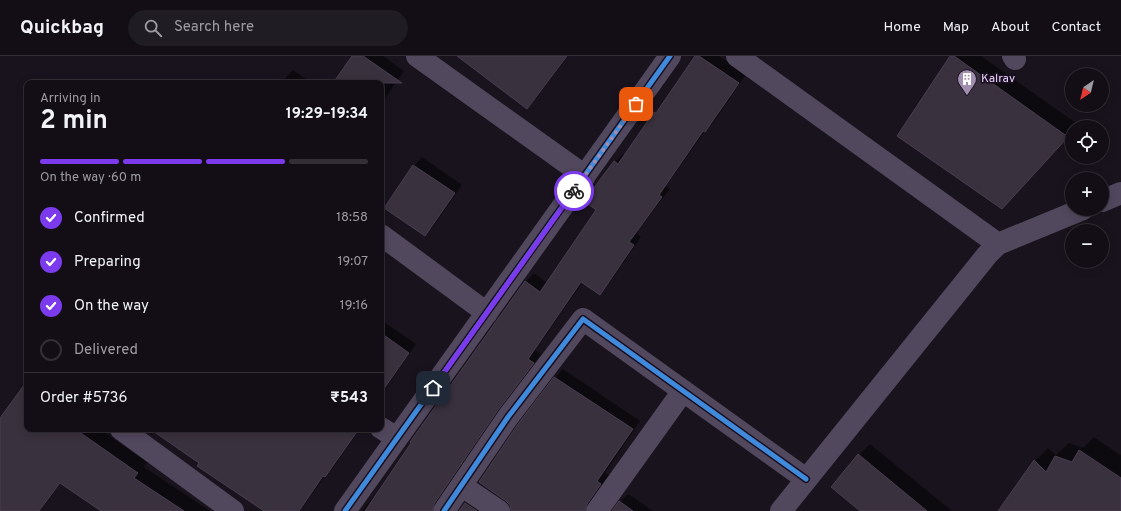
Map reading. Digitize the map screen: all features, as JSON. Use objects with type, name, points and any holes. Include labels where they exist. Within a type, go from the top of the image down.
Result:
[{"type":"street","points":[[418,56],[585,176]]},
{"type":"street","points":[[345,511],[389,433],[487,313],[670,56]]},
{"type":"street","points":[[737,56],[998,244]]},
{"type":"street","points":[[1109,198],[1121,193]]},
{"type":"street","points":[[782,511],[806,479],[987,255],[998,244],[1066,216]]},
{"type":"street","points":[[384,237],[487,313]]},
{"type":"street","points":[[444,511],[508,417],[583,319],[806,479]]},
{"type":"street","points":[[597,511],[683,391]]},
{"type":"street","points":[[125,432],[233,511]]},
{"type":"street","points":[[462,486],[499,511]]},
{"type":"building","points":[[352,56],[363,56],[402,83],[384,83],[384,80],[335,80]]},
{"type":"building","points":[[457,56],[567,56],[527,109]]},
{"type":"building","points":[[695,56],[699,56],[739,83],[705,132],[703,131],[659,195],[662,197],[629,242],[634,245],[600,295],[581,282],[528,359],[534,363],[498,410],[434,504],[432,511],[365,511],[411,443],[410,442],[525,281],[540,292],[596,210],[584,201],[614,161],[618,164],[654,112],[656,113]]},
{"type":"building","name":"Kalrav","points":[[950,56],[954,56],[1065,135],[1065,140],[1002,209],[897,136]]},
{"type":"building","points":[[413,165],[455,193],[425,236],[384,208]]},
{"type":"building","points":[[384,335],[409,353],[384,389]]},
{"type":"building","points":[[554,377],[633,429],[597,481],[601,484],[587,504],[585,511],[511,511],[510,505],[506,501],[479,482],[518,424]]},
{"type":"building","points":[[24,385],[24,432],[79,432],[138,473],[134,478],[184,511],[101,511],[60,483],[39,511],[0,511],[0,418]]},
{"type":"building","points":[[154,432],[357,432],[325,477],[323,476],[299,511],[264,511],[197,466],[199,463]]},
{"type":"building","points":[[1079,450],[1121,478],[1121,511],[998,511],[1034,460],[1046,472],[1055,456],[1072,462]]},
{"type":"building","points":[[858,454],[927,511],[860,511],[831,487]]},
{"type":"building","points":[[619,501],[633,511],[612,511]]},
{"type":"building","points":[[465,503],[477,511],[459,511]]},
{"type":"cycle path","points":[[345,511],[670,56]]},
{"type":"cycle path","points":[[444,511],[508,417],[583,319],[806,479]]},
{"type":"way so far","points":[[574,191],[636,104]]},
{"type":"place","name":"Kalrav","points":[[967,96]]},
{"type":"route","points":[[433,388],[574,191]]}]
